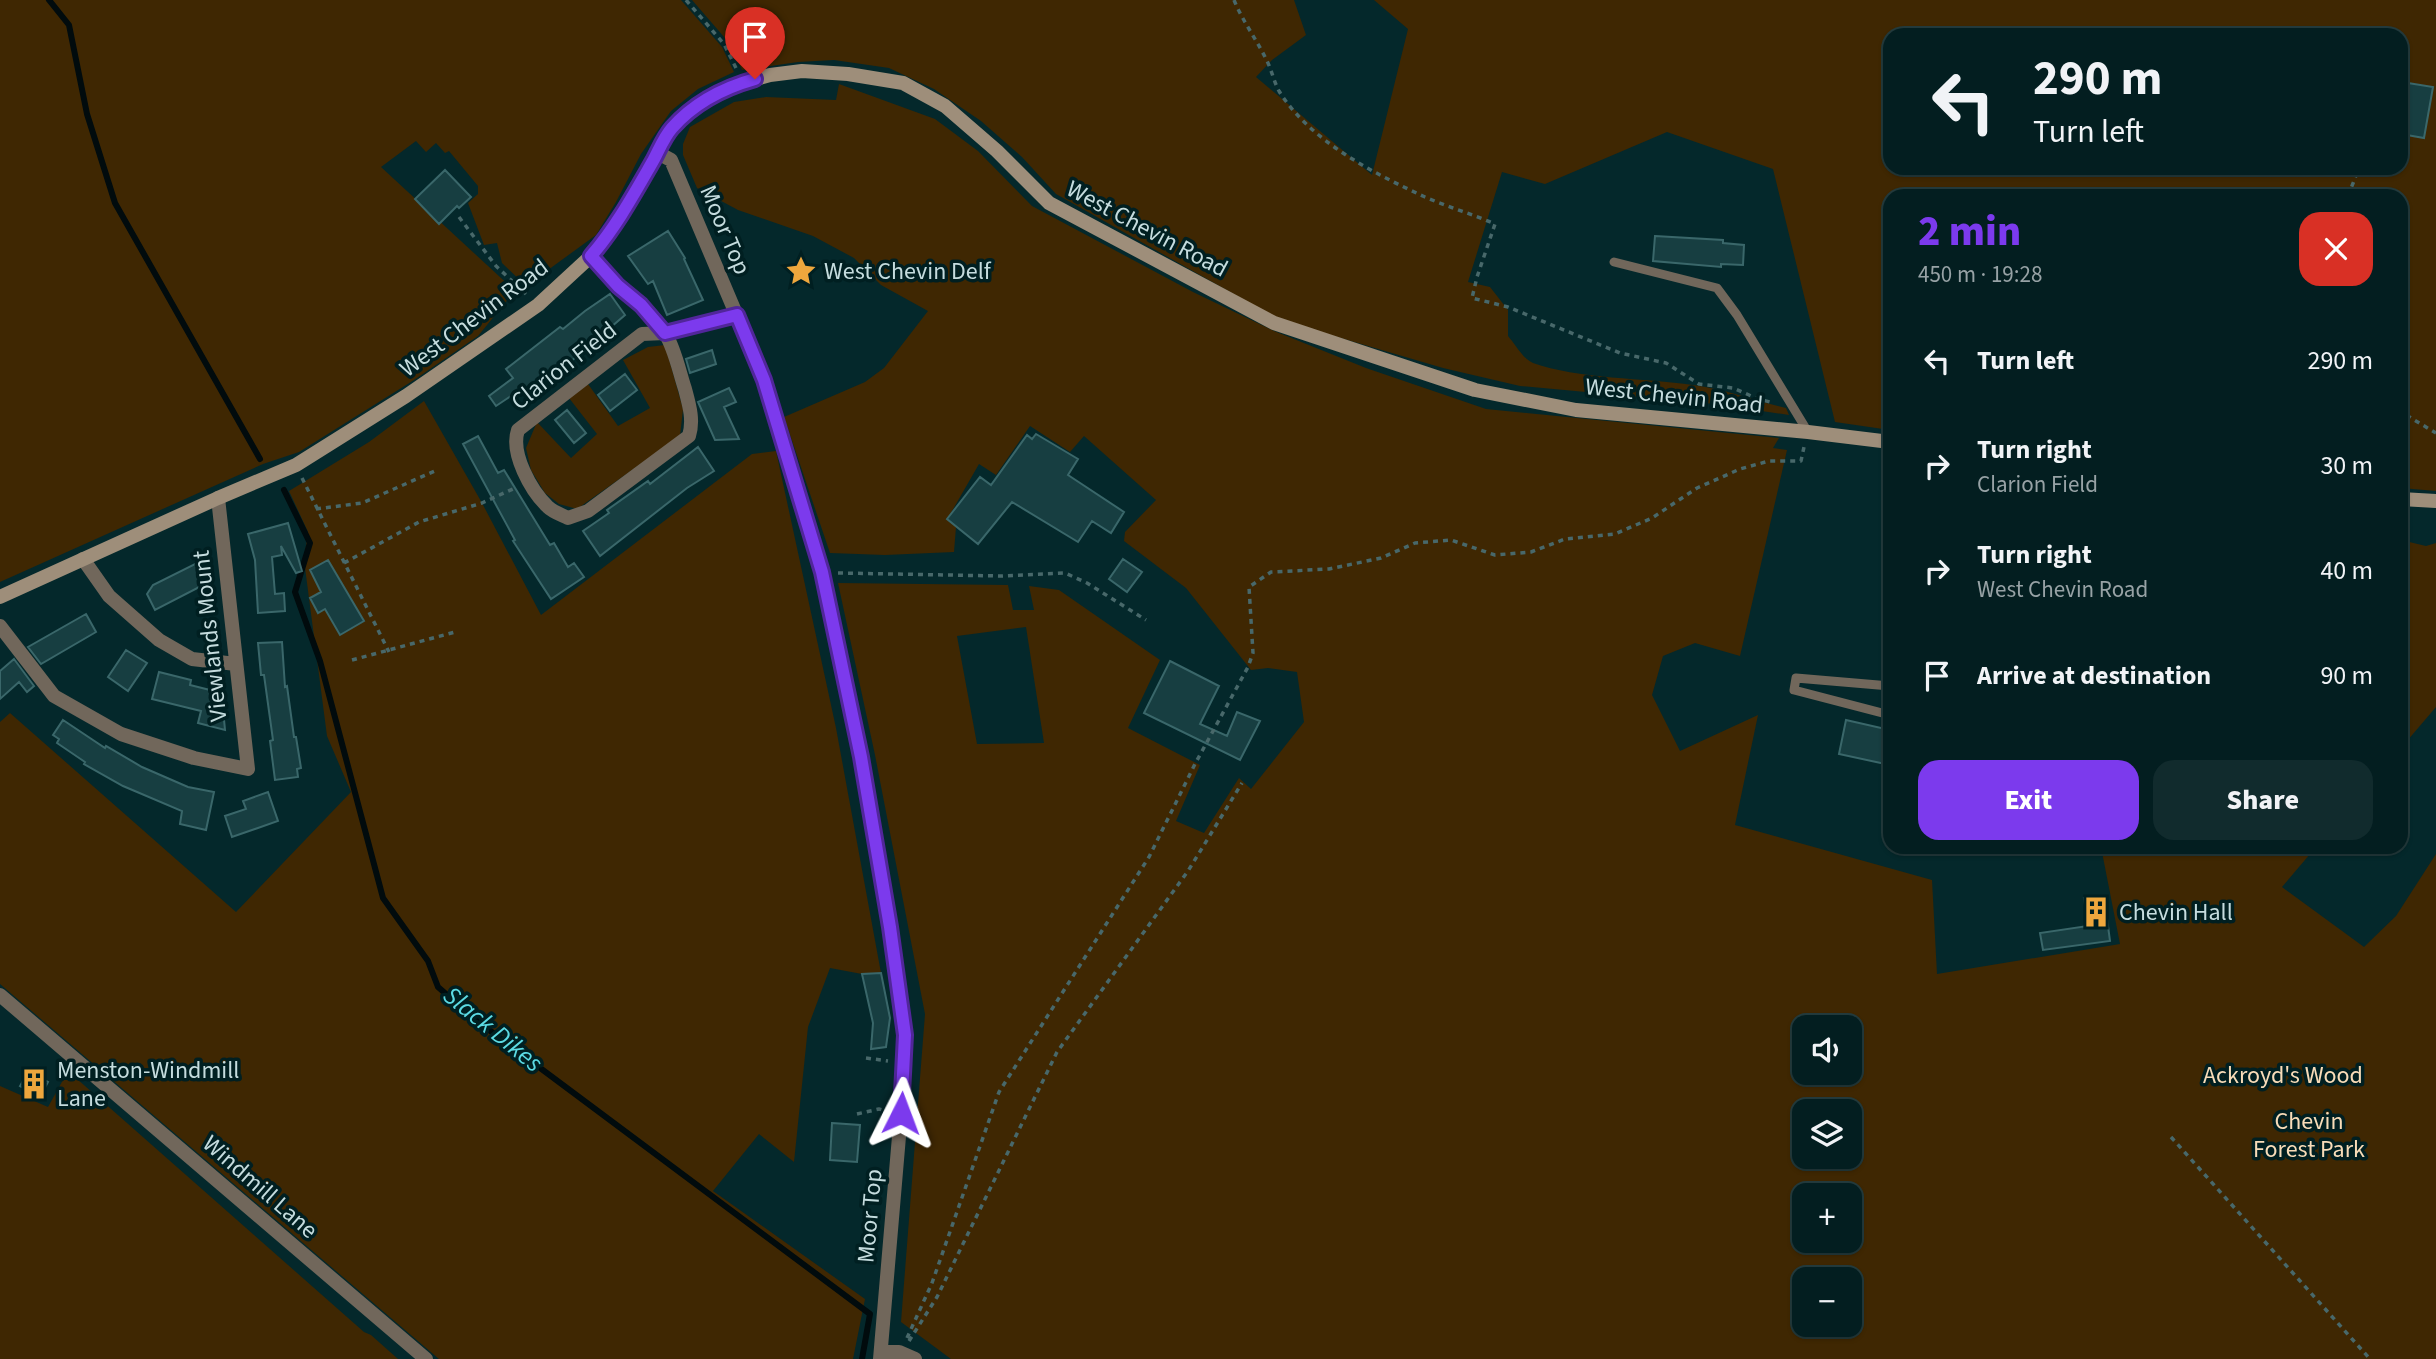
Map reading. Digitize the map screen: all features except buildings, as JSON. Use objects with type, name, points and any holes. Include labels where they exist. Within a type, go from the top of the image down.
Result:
[{"type":"street","name":"West Chevin Road","points":[[0,597],[218,498],[296,466],[406,396],[538,305],[591,256],[620,218],[670,131],[690,111],[715,94],[739,84],[770,75],[802,71],[848,74],[903,83],[945,106],[997,151],[1048,203],[1274,323],[1475,390],[1576,410],[1883,441]]},
{"type":"street","name":"Moor Top","points":[[658,153],[671,160],[764,380],[822,572],[861,757],[905,1035],[881,1355]]},
{"type":"street","name":"Clarion Field","points":[[591,256],[665,333],[676,358],[690,408],[692,428],[689,436],[588,511],[568,518],[548,508],[522,470],[516,447],[518,430],[642,334],[665,333]]},
{"type":"street","points":[[665,333],[737,315]]},
{"type":"street","name":"Viewlands Mount","points":[[0,626],[54,696],[121,734],[194,758],[248,769],[218,498]]},
{"type":"street","points":[[2408,499],[2436,501]]},
{"type":"street","points":[[83,559],[109,596],[159,640],[192,659],[236,664]]},
{"type":"street","name":"Windmill Lane","points":[[0,995],[426,1359]]},
{"type":"street","points":[[881,1355],[900,1352],[915,1359]]},
{"type":"lane","points":[[1614,262],[1717,288],[1737,315],[1808,432]]},
{"type":"lane","points":[[1883,686],[1796,678],[1794,690],[1883,713]]},
{"type":"path","points":[[686,0],[724,44],[733,59],[739,84]]},
{"type":"path","points":[[1234,0],[1267,61],[1279,91],[1305,123],[1336,149],[1373,169],[1426,197],[1495,225],[1472,298],[1508,307],[1620,353],[1666,363],[1699,384],[1733,388],[1758,399],[1793,407]]},
{"type":"path","points":[[458,217],[495,266],[538,305]]},
{"type":"path","points":[[2408,416],[2436,433]]},
{"type":"path","points":[[900,1352],[932,1283],[999,1092],[1149,856],[1248,667],[1253,653],[1249,587],[1270,572],[1329,569],[1355,564],[1381,558],[1415,543],[1451,540],[1495,555],[1531,552],[1565,539],[1615,534],[1652,517],[1697,488],[1740,469],[1769,461],[1801,461],[1808,432]]},
{"type":"path","points":[[296,466],[389,652]]},
{"type":"path","points":[[316,509],[362,503],[435,471]]},
{"type":"path","points":[[344,563],[419,522],[482,503],[530,481]]},
{"type":"path","points":[[822,572],[1002,576],[1065,573],[1087,583],[1146,620]]},
{"type":"path","points":[[352,660],[454,632]]},
{"type":"path","points":[[900,1352],[937,1297],[1057,1052],[1188,872],[1242,783]]},
{"type":"path","points":[[866,1058],[903,1064]]},
{"type":"path","points":[[858,1114],[879,1110],[901,1113]]},
{"type":"path","points":[[2171,1137],[2370,1359]]},
{"type":"green space","points":[[0,0],[681,0],[722,47],[734,72],[698,89],[671,111],[641,154],[596,235],[526,286],[502,263],[497,243],[484,245],[468,203],[478,194],[478,186],[449,151],[445,153],[436,143],[426,152],[416,141],[381,167],[515,291],[478,336],[414,380],[299,452],[263,464],[0,582]]},
{"type":"green space","points":[[692,0],[1294,0],[1306,35],[1272,60],[1256,77],[1372,175],[1408,29],[1374,0],[2436,0],[2436,491],[2408,489],[2408,189],[1883,189],[1883,429],[1835,422],[1773,169],[1667,132],[1545,184],[1502,172],[1468,282],[1490,287],[1508,310],[1508,336],[1533,363],[1590,375],[1705,387],[1786,408],[1789,415],[1715,404],[1520,386],[1443,368],[1317,331],[1271,315],[1056,194],[1022,157],[981,121],[934,89],[889,68],[834,60],[742,70],[731,45]]},
{"type":"green space","points":[[839,84],[935,119],[978,151],[1032,206],[1193,292],[1274,331],[1366,368],[1486,409],[1779,438],[1773,448],[1787,450],[1740,656],[1695,643],[1663,656],[1652,695],[1680,751],[1758,715],[1735,825],[1932,880],[1937,974],[2120,944],[2102,854],[2310,854],[2282,887],[2364,947],[2396,916],[2436,854],[2436,1359],[951,1359],[901,1322],[925,1014],[875,755],[838,583],[1008,585],[1013,610],[1034,610],[1029,586],[1059,590],[1160,660],[1128,728],[1200,765],[1176,821],[1204,833],[1239,778],[1251,789],[1304,722],[1297,672],[1268,668],[1251,670],[1186,588],[1124,541],[1125,532],[1156,500],[1084,436],[1070,452],[1030,426],[996,475],[979,464],[948,518],[956,527],[954,552],[885,555],[830,553],[784,417],[865,382],[884,368],[928,311],[881,285],[854,258],[813,236],[738,210],[697,188],[683,155],[683,144],[690,127],[734,102],[766,97],[836,100]],"holes":[[[1026,627],[1044,743],[977,744],[957,636]]]},
{"type":"green space","points":[[665,345],[683,409],[680,436],[577,509],[559,504],[545,493],[531,470],[526,448],[537,422],[571,458],[597,434],[569,398],[588,384],[618,426],[650,408],[623,360],[648,347]]},
{"type":"green space","points":[[424,401],[541,615],[752,454],[776,451],[836,728],[881,973],[862,974],[830,968],[808,1027],[794,1162],[759,1134],[713,1191],[865,1299],[853,1359],[439,1359],[0,984],[0,722],[10,713],[236,912],[351,792],[327,736],[304,560],[308,532],[289,491],[369,442]]},
{"type":"green space","points":[[2408,542],[2426,546],[2436,543],[2436,707],[2408,740]]},
{"type":"green space","points":[[68,1071],[398,1359],[0,1359],[0,1086],[48,1107]]},
{"type":"waterway","points":[[49,0],[69,25],[87,114],[115,203],[260,459]]},
{"type":"waterway","name":"Slack Dikes","points":[[284,490],[310,543],[295,592],[320,661],[383,898],[428,961],[438,987],[477,1021],[870,1314],[862,1359]]},
{"type":"place","name":"West Chevin Delf","points":[[801,271]]},
{"type":"place","name":"Chevin Hall","points":[[2096,912]]},
{"type":"place","name":"Menston-Windmill Lane","points":[[34,1084]]},
{"type":"route","points":[[755,79],[715,94],[690,111],[670,131],[626,209],[591,256],[665,333],[737,315],[764,380],[822,572],[861,757],[905,1035],[901,1113]]},
{"type":"park label","name":"Ackroyd's Wood","points":[[2283,1075]]},
{"type":"park label","name":"Chevin Forest Park","points":[[2309,1135]]}]
